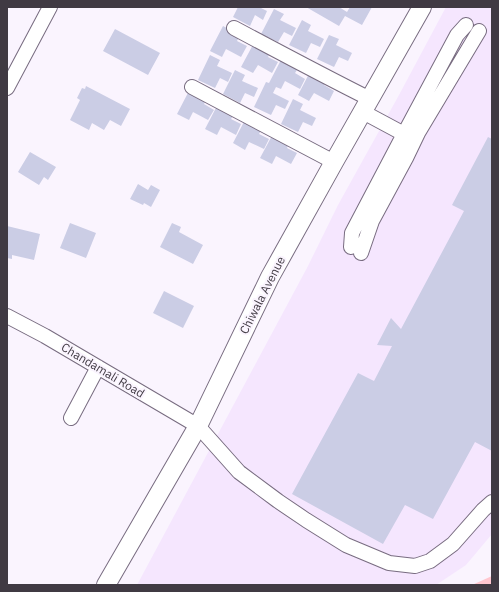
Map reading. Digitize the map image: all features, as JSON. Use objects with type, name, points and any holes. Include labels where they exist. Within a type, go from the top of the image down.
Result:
[{"type":"main road","name":"Chiwala Avenue","points":[[106,585],[198,426],[270,277],[422,7]]},
{"type":"street","points":[[7,88],[50,7]]},
{"type":"street","points":[[234,28],[306,65],[335,82],[404,134]]},
{"type":"street","points":[[473,28],[418,132],[406,158],[356,250],[352,233],[404,134],[457,35],[473,28]]},
{"type":"street","points":[[192,87],[334,162]]},
{"type":"street","name":"Chandamali Road","points":[[7,316],[45,336],[198,426],[239,472],[278,501],[346,545],[389,563],[416,566],[430,562],[454,544],[483,510],[492,502]]},
{"type":"street","points":[[71,418],[98,367]]},
{"type":"shaded area","points":[[446,7],[492,7],[492,534],[466,565],[436,585],[137,585],[308,266],[338,205]]},
{"type":"shaded area","points":[[492,576],[492,585],[472,585]]},
{"type":"building","points":[[238,7],[259,7],[267,11],[263,20],[255,15],[250,26],[233,17]]},
{"type":"building","points":[[306,7],[339,7],[347,12],[350,7],[372,7],[362,25],[345,16],[339,26]]},
{"type":"building","points":[[274,9],[284,14],[280,20],[296,28],[292,36],[284,32],[278,42],[261,34]]},
{"type":"building","points":[[302,20],[311,25],[308,31],[324,39],[320,47],[311,43],[306,53],[289,45]]},
{"type":"building","points":[[223,26],[240,35],[237,41],[247,46],[241,57],[226,49],[222,57],[210,51]]},
{"type":"building","points":[[115,29],[160,53],[148,75],[103,51]]},
{"type":"building","points":[[329,35],[339,39],[336,45],[352,53],[348,61],[339,57],[334,67],[317,59]]},
{"type":"building","points":[[255,41],[271,50],[268,57],[278,62],[272,73],[258,65],[253,73],[241,67]]},
{"type":"building","points":[[210,55],[220,60],[217,66],[232,73],[228,82],[220,78],[215,88],[198,80]]},
{"type":"building","points":[[282,58],[299,67],[295,73],[305,79],[300,89],[285,81],[281,89],[276,87],[273,93],[289,101],[285,109],[276,105],[271,115],[254,107],[266,82],[269,83]]},
{"type":"building","points":[[235,70],[245,75],[242,81],[258,88],[254,97],[245,93],[240,103],[223,94]]},
{"type":"building","points":[[311,70],[328,79],[324,85],[334,91],[329,101],[314,93],[309,101],[298,95]]},
{"type":"building","points":[[86,86],[130,109],[121,126],[110,120],[104,130],[92,123],[89,130],[70,120],[80,100],[77,98],[82,88],[85,89]]},
{"type":"building","points":[[190,89],[207,98],[204,104],[214,110],[208,120],[193,112],[189,120],[177,114]]},
{"type":"building","points":[[293,99],[303,104],[300,110],[316,118],[312,126],[303,122],[298,132],[281,124]]},
{"type":"building","points":[[218,104],[235,113],[231,119],[241,124],[236,135],[221,127],[217,135],[205,129]]},
{"type":"building","points":[[246,118],[263,127],[259,134],[269,139],[264,149],[249,142],[245,150],[233,143]]},
{"type":"building","points":[[274,132],[290,141],[287,148],[297,153],[291,164],[276,156],[272,164],[260,158]]},
{"type":"building","points":[[488,137],[492,139],[492,451],[475,442],[433,519],[405,505],[383,544],[292,494],[358,373],[374,381],[392,346],[377,345],[391,318],[401,329],[464,211],[452,205]]},
{"type":"building","points":[[30,152],[56,167],[48,180],[44,177],[39,185],[18,172]]},
{"type":"building","points":[[138,184],[148,190],[151,185],[160,190],[151,207],[144,203],[143,205],[130,199]]},
{"type":"building","points":[[70,223],[96,233],[86,258],[60,248]]},
{"type":"building","points":[[172,223],[181,227],[179,232],[203,245],[193,264],[160,247]]},
{"type":"building","points":[[7,226],[40,234],[34,260],[12,255],[12,259],[7,258]]},
{"type":"building","points":[[164,291],[194,306],[183,328],[153,313]]}]
